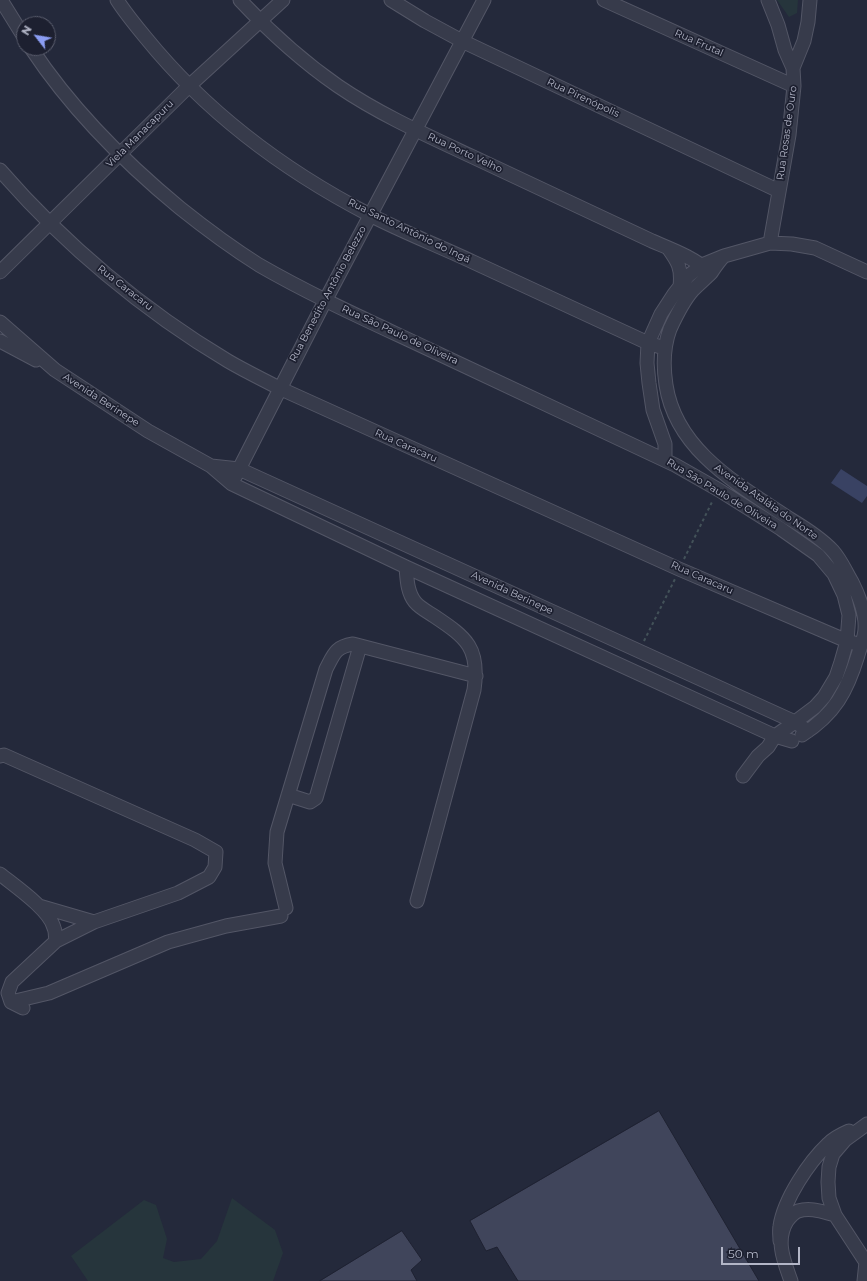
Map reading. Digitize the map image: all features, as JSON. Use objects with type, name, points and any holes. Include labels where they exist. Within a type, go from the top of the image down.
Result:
[{"type":"street","points":[[1,0],[16,24]]},
{"type":"street","name":"Rua Santo Antônio do Ingá","points":[[117,0],[124,11],[159,54],[215,111],[257,145],[313,182],[370,215],[648,343],[664,348]]},
{"type":"street","name":"Rua Porto Velho","points":[[240,0],[260,21],[303,60],[339,86],[369,105],[415,129],[652,241],[686,255],[706,269]]},
{"type":"street","name":"Viela Manacapuru","points":[[0,272],[189,86],[282,0]]},
{"type":"street","name":"Rua Pirenópolis","points":[[390,0],[462,41],[779,191]]},
{"type":"street","name":"Rua Benedito Antônio Belezzo","points":[[232,484],[279,388],[484,0]]},
{"type":"street","name":"Rua Frutal","points":[[604,0],[794,86]]},
{"type":"street","points":[[768,0],[785,50],[793,68]]},
{"type":"street","name":"Rua Rosas de Ouro","points":[[770,243],[789,135],[794,86],[793,68],[804,41],[808,22],[810,0]]},
{"type":"street","name":"Rua São Paulo de Oliveira","points":[[37,56],[76,108],[119,155],[156,188],[205,228],[259,264],[325,300],[665,460],[719,490],[795,538],[818,555]]},
{"type":"street","name":"Rua Caracaru","points":[[0,170],[15,187],[98,268],[172,324],[229,362],[279,388],[680,569],[847,641],[861,645]]},
{"type":"street","name":"Avenida Ataláia do Norte","points":[[665,460],[666,444],[653,410],[648,383],[648,343],[661,314],[688,276],[706,269],[724,256],[770,243],[792,244],[815,248],[867,272]]},
{"type":"street","points":[[668,248],[677,260],[680,268],[680,286]]},
{"type":"street","name":"Avenida Ataláia do Norte","points":[[706,269],[685,301],[670,328],[664,348],[664,371],[667,393],[673,414],[684,433],[710,463],[725,476],[804,528],[825,543],[835,553],[856,590],[865,618],[865,629],[861,645],[844,692],[830,712],[808,731],[792,741]]},
{"type":"street","name":"Avenida Berinepe","points":[[0,322],[55,370],[148,431],[212,466],[232,484],[771,741],[792,741]]},
{"type":"street","points":[[0,341],[55,370]]},
{"type":"street","name":"Avenida Berinepe","points":[[212,466],[239,468],[795,722],[808,731]]},
{"type":"street","name":"Avenida Ataláia do Norte","points":[[743,776],[771,741],[815,707],[836,677],[847,641],[849,615],[844,595],[834,574],[818,555]]},
{"type":"street","points":[[406,567],[407,584],[414,601],[463,637],[470,646],[475,660],[476,676],[474,690],[416,900]]},
{"type":"street","points":[[849,615],[865,618]]},
{"type":"street","points":[[11,1002],[50,993],[168,942],[284,912],[275,863],[277,832],[326,669],[335,651],[343,645],[353,644],[476,676]]},
{"type":"street","points":[[288,795],[310,802],[316,798],[360,646]]},
{"type":"street","points":[[0,756],[4,755],[195,840],[216,852],[215,867],[209,877],[178,893],[94,922],[56,941],[12,982],[8,993],[11,1002],[23,1008]]},
{"type":"street","points":[[0,874],[39,906],[50,920],[54,928],[56,941]]},
{"type":"street","points":[[39,906],[94,922]]},
{"type":"street","points":[[864,1281],[866,1263],[835,1215],[829,1198],[828,1182],[829,1167],[833,1154],[845,1140],[867,1123]]},
{"type":"street","points":[[791,1281],[783,1257],[780,1241],[780,1226],[784,1210],[804,1174],[828,1144],[846,1132],[867,1123]]},
{"type":"street","points":[[780,1241],[783,1229],[788,1220],[798,1211],[814,1210],[835,1215]]},
{"type":"shaded area","points":[[777,0],[798,0],[797,13],[789,17]]},
{"type":"shaded area","points":[[232,1198],[275,1230],[283,1253],[273,1281],[88,1281],[71,1256],[144,1200],[156,1205],[167,1239],[163,1258],[174,1262],[201,1259],[217,1241]]},
{"type":"water","points":[[841,469],[867,486],[867,496],[862,503],[831,483]]},
{"type":"building","points":[[659,1111],[759,1281],[518,1281],[497,1247],[486,1251],[470,1221]]},
{"type":"building","points":[[402,1231],[422,1260],[411,1270],[417,1281],[320,1281]]}]
